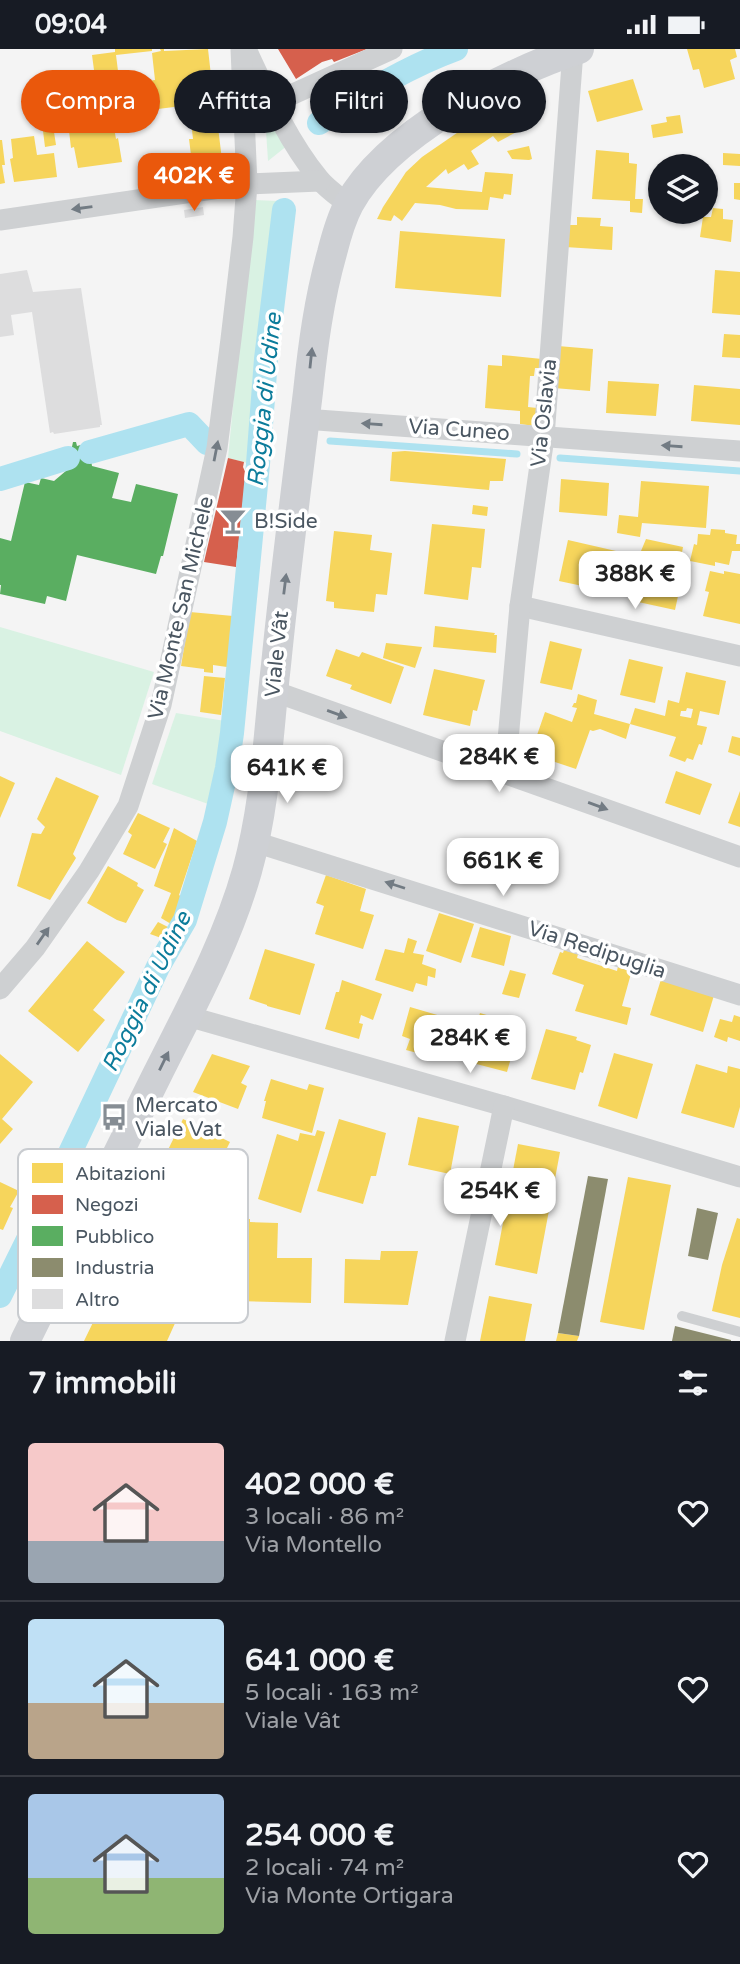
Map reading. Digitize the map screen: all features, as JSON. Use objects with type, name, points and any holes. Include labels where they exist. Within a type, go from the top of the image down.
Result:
[{"type":"main road","name":"Viale Vât","points":[[121,1149],[213,960],[237,901],[254,842],[262,803],[313,345],[324,282],[348,204],[375,167],[426,126],[498,82],[576,50]]},
{"type":"main road","name":"Viale Vât","points":[[25,1341],[34,1323]]},
{"type":"street","points":[[244,49],[254,70]]},
{"type":"street","name":"Via Monte San Michele","points":[[244,49],[244,70]]},
{"type":"street","points":[[296,92],[391,49]]},
{"type":"street","name":"Via Oslavia","points":[[507,774],[520,606],[544,437],[576,50]]},
{"type":"street","name":"Via Monte San Michele","points":[[0,989],[9,963],[35,948],[89,871],[128,806],[161,705],[217,448],[243,237],[247,184],[245,133]]},
{"type":"street","points":[[289,133],[320,181],[348,204]]},
{"type":"street","points":[[0,220],[247,184],[320,181]]},
{"type":"street","name":"Via Cuneo","points":[[304,419],[740,451]]},
{"type":"street","points":[[520,606],[740,656]]},
{"type":"street","points":[[273,691],[740,857]]},
{"type":"street","name":"Via Redipuglia","points":[[254,842],[740,995]]},
{"type":"street","points":[[187,1016],[740,1177]]},
{"type":"street","points":[[455,1341],[504,1107]]},
{"type":"lane","points":[[682,1316],[740,1332]]},
{"type":"green space","points":[[266,133],[282,133],[288,145],[268,161]]},
{"type":"green space","points":[[253,200],[278,201],[247,463],[228,458]]},
{"type":"green space","points":[[0,627],[154,672],[121,775],[0,731]]},
{"type":"green space","points":[[176,713],[225,721],[211,805],[152,784]]},
{"type":"building: Abitazioni","points":[[115,49],[152,49],[116,55],[118,70],[94,70],[92,55],[115,52]]},
{"type":"building: Abitazioni","points":[[160,49],[208,49],[210,70],[174,70],[174,107],[160,109],[160,70],[154,70],[152,53],[161,51]]},
{"type":"building: Abitazioni","points":[[687,49],[735,49],[737,57],[730,60],[735,79],[704,88],[699,69],[693,70]]},
{"type":"building: Abitazioni","points":[[633,79],[643,110],[597,122],[588,91]]},
{"type":"building: Abitazioni","points":[[680,115],[683,133],[653,138],[651,125],[667,122],[666,117]]},
{"type":"building: Abitazioni","points":[[43,133],[54,133],[56,145],[45,147]]},
{"type":"building: Abitazioni","points":[[69,133],[115,133],[122,162],[78,168],[74,147],[71,148]]},
{"type":"building: Abitazioni","points":[[192,133],[219,133],[223,168],[198,171],[195,154],[191,155],[189,139],[193,139]]},
{"type":"building: Abitazioni","points":[[457,133],[515,133],[498,142],[493,136],[471,151],[479,164],[468,170],[464,164],[448,174],[446,169],[426,187],[482,192],[485,172],[513,174],[511,195],[504,194],[503,199],[490,197],[488,210],[415,203],[402,221],[394,215],[391,221],[377,219],[406,172],[422,157]]},
{"type":"building: Abitazioni","points":[[34,136],[37,155],[54,153],[57,177],[14,182],[10,159],[13,158],[11,139]]},
{"type":"building: Abitazioni","points":[[0,140],[5,183],[0,184]]},
{"type":"building: Abitazioni","points":[[529,146],[532,159],[529,160],[512,159],[507,151]]},
{"type":"building: Abitazioni","points":[[596,150],[629,153],[629,163],[637,164],[635,199],[643,199],[642,213],[630,212],[630,201],[592,199]]},
{"type":"building: Abitazioni","points":[[723,153],[740,154],[740,166],[723,165]]},
{"type":"building: Abitazioni","points":[[734,183],[740,183],[740,200],[734,199]]},
{"type":"building: Abitazioni","points":[[718,208],[723,209],[723,219],[733,220],[731,242],[700,237],[702,224],[718,224]]},
{"type":"building: Abitazioni","points":[[577,217],[601,218],[600,226],[613,227],[612,250],[565,247],[566,225],[577,225]]},
{"type":"building: Abitazioni","points":[[400,231],[505,239],[501,297],[395,288]]},
{"type":"building: Abitazioni","points":[[715,270],[740,272],[740,315],[712,313]]},
{"type":"building: Abitazioni","points":[[724,334],[740,335],[740,358],[722,357]]},
{"type":"building: Abitazioni","points":[[558,346],[593,349],[590,391],[554,388]]},
{"type":"building: Abitazioni","points":[[502,355],[542,359],[541,368],[535,368],[534,376],[530,376],[528,407],[537,408],[534,426],[520,424],[520,411],[485,408],[488,365],[502,366]]},
{"type":"building: Abitazioni","points":[[608,381],[659,384],[656,416],[606,413]]},
{"type":"building: Abitazioni","points":[[694,385],[740,389],[740,425],[691,421]]},
{"type":"building: Abitazioni","points":[[392,452],[506,459],[503,481],[490,481],[489,490],[390,481]]},
{"type":"building: Abitazioni","points":[[561,479],[609,483],[607,516],[559,512]]},
{"type":"building: Abitazioni","points":[[641,481],[709,486],[706,528],[642,523],[640,537],[617,533],[619,515],[638,517]]},
{"type":"building: Abitazioni","points":[[473,505],[488,507],[487,516],[472,514]]},
{"type":"building: Abitazioni","points":[[432,524],[485,529],[481,568],[472,567],[468,600],[424,594]]},
{"type":"building: Abitazioni","points":[[711,529],[725,530],[725,533],[737,535],[736,544],[740,544],[740,551],[732,551],[729,565],[715,562],[715,566],[690,561],[694,544],[697,545],[698,534],[710,535]]},
{"type":"building: Abitazioni","points":[[334,531],[372,535],[370,550],[392,553],[387,595],[376,594],[374,612],[334,608],[334,602],[326,601]]},
{"type":"building: Abitazioni","points":[[646,539],[683,547],[681,558],[686,559],[675,610],[629,600]]},
{"type":"building: Abitazioni","points":[[568,540],[616,551],[606,591],[559,581]]},
{"type":"building: Abitazioni","points":[[710,571],[740,574],[740,624],[703,616],[709,592],[705,591]]},
{"type":"building: Abitazioni","points":[[190,612],[233,616],[227,667],[213,665],[213,673],[181,666]]},
{"type":"building: Abitazioni","points":[[435,626],[495,633],[496,653],[433,647]]},
{"type":"building: Abitazioni","points":[[550,641],[582,649],[572,690],[540,683]]},
{"type":"building: Abitazioni","points":[[386,643],[422,647],[415,668],[383,658]]},
{"type":"building: Abitazioni","points":[[336,649],[359,657],[362,652],[404,667],[391,704],[350,689],[352,685],[326,676]]},
{"type":"building: Abitazioni","points":[[629,659],[663,667],[655,703],[620,695]]},
{"type":"building: Abitazioni","points":[[434,669],[485,680],[477,711],[473,710],[470,726],[423,715]]},
{"type":"building: Abitazioni","points":[[686,672],[726,681],[719,715],[700,711],[697,725],[707,727],[702,745],[699,744],[693,760],[687,758],[685,762],[669,756],[676,737],[630,724],[635,708],[665,716],[668,700],[679,703]],"holes":[[[693,709],[691,718],[680,716],[681,711]]]},
{"type":"building: Abitazioni","points":[[204,676],[225,678],[221,715],[200,712]]},
{"type":"building: Abitazioni","points":[[578,694],[597,700],[594,714],[630,724],[626,739],[600,729],[590,730],[576,769],[540,757],[545,742],[536,738],[545,712],[572,722],[577,708],[572,707]]},
{"type":"building: Abitazioni","points":[[732,736],[740,738],[740,756],[728,752]]},
{"type":"building: Abitazioni","points":[[676,771],[712,784],[700,815],[665,803]]},
{"type":"building: Abitazioni","points":[[0,776],[15,783],[0,818]]},
{"type":"building: Abitazioni","points":[[56,777],[99,796],[73,854],[76,858],[50,900],[17,886],[32,833],[41,834],[45,827],[37,819]]},
{"type":"building: Abitazioni","points":[[740,791],[740,827],[728,823]]},
{"type":"building: Abitazioni","points":[[138,813],[170,828],[163,842],[167,844],[155,869],[123,854],[132,835],[128,832]]},
{"type":"building: Abitazioni","points":[[174,828],[197,841],[179,895],[183,898],[171,924],[161,918],[171,893],[154,886]]},
{"type":"building: Abitazioni","points":[[108,866],[138,883],[137,886],[144,890],[126,923],[87,903]]},
{"type":"building: Abitazioni","points":[[326,875],[366,889],[360,911],[374,915],[363,949],[315,934],[324,906],[316,903]]},
{"type":"building: Abitazioni","points":[[439,913],[474,924],[461,963],[426,951]]},
{"type":"building: Abitazioni","points":[[158,922],[170,928],[164,939],[150,934]]},
{"type":"building: Abitazioni","points":[[480,927],[511,936],[504,966],[471,957]]},
{"type":"building: Abitazioni","points":[[408,938],[417,941],[413,953],[424,955],[422,964],[436,969],[435,978],[428,976],[427,986],[416,983],[413,992],[375,980],[385,949],[404,953]]},
{"type":"building: Abitazioni","points":[[87,941],[125,972],[93,1010],[105,1020],[78,1052],[28,1011]]},
{"type":"building: Abitazioni","points":[[265,949],[315,964],[300,1015],[249,999]]},
{"type":"building: Abitazioni","points":[[564,950],[578,954],[577,958],[617,971],[618,966],[632,970],[622,1006],[631,1008],[627,1025],[575,1011],[584,985],[552,974],[560,952],[563,953]]},
{"type":"building: Abitazioni","points":[[510,970],[526,974],[519,998],[502,994]]},
{"type":"building: Abitazioni","points":[[662,976],[715,992],[703,1032],[650,1015]]},
{"type":"building: Abitazioni","points":[[342,980],[382,994],[373,1020],[361,1015],[359,1023],[363,1024],[359,1039],[325,1029]]},
{"type":"building: Abitazioni","points":[[410,1007],[451,1019],[440,1059],[406,1050],[410,1039],[402,1036]]},
{"type":"building: Abitazioni","points":[[480,1013],[520,1025],[507,1072],[465,1061]]},
{"type":"building: Abitazioni","points":[[734,1015],[740,1017],[740,1041],[728,1037],[727,1042],[714,1037],[720,1019],[732,1022]]},
{"type":"building: Abitazioni","points":[[546,1029],[577,1037],[576,1040],[591,1045],[575,1090],[531,1079]]},
{"type":"building: Abitazioni","points":[[614,1053],[653,1064],[637,1119],[598,1106]]},
{"type":"building: Abitazioni","points":[[0,1054],[33,1082],[2,1119],[13,1129],[0,1144]]},
{"type":"building: Abitazioni","points":[[212,1054],[250,1066],[241,1083],[247,1086],[238,1109],[193,1092]]},
{"type":"building: Abitazioni","points":[[696,1064],[727,1073],[728,1066],[740,1069],[740,1107],[734,1128],[681,1113]]},
{"type":"building: Abitazioni","points":[[271,1079],[307,1090],[309,1084],[324,1088],[312,1133],[262,1118]]},
{"type":"building: Abitazioni","points":[[418,1117],[459,1126],[450,1174],[408,1165]]},
{"type":"building: Abitazioni","points":[[183,1119],[230,1142],[226,1149],[168,1149]]},
{"type":"building: Abitazioni","points":[[339,1119],[386,1133],[376,1176],[371,1176],[363,1204],[317,1191]]},
{"type":"building: Abitazioni","points":[[317,1130],[325,1132],[301,1213],[258,1199],[277,1134],[298,1141],[300,1133],[315,1136]]},
{"type":"building: Abitazioni","points":[[518,1144],[560,1152],[537,1274],[495,1265]]},
{"type":"building: Abitazioni","points":[[628,1177],[671,1185],[644,1330],[600,1322]]},
{"type":"building: Abitazioni","points":[[0,1182],[18,1193],[10,1207],[13,1208],[3,1230],[0,1229]]},
{"type":"building: Abitazioni","points":[[737,1218],[740,1219],[740,1318],[712,1311],[722,1265]]},
{"type":"building: Abitazioni","points":[[248,1219],[250,1222],[278,1223],[277,1258],[312,1258],[311,1303],[248,1301]]},
{"type":"building: Abitazioni","points":[[381,1251],[418,1251],[408,1305],[344,1303],[345,1259],[380,1260]]},
{"type":"building: Abitazioni","points":[[489,1296],[532,1304],[525,1341],[480,1341]]},
{"type":"building: Abitazioni","points":[[93,1323],[175,1323],[167,1341],[84,1341]]},
{"type":"building: Abitazioni","points":[[558,1333],[579,1336],[577,1341],[556,1341]]},
{"type":"building: Negozi","points":[[278,49],[367,49],[334,62],[332,59],[322,62],[296,79],[296,70],[291,70]]},
{"type":"building: Negozi","points":[[228,458],[244,462],[246,474],[236,567],[204,562]]},
{"type":"building: Pubblico","points":[[73,442],[76,442],[77,446],[88,443],[92,466],[119,473],[112,498],[131,502],[136,484],[178,494],[156,574],[77,555],[66,601],[47,596],[45,604],[0,594],[0,538],[11,541],[25,482],[39,485],[41,478],[54,481],[67,470]]},
{"type":"building: Industria","points":[[588,1176],[608,1179],[579,1336],[558,1333]]},
{"type":"building: Industria","points":[[697,1208],[718,1213],[708,1260],[688,1256]]},
{"type":"building: Industria","points":[[675,1326],[731,1340],[731,1341],[672,1341]]},
{"type":"building: Altro","points":[[203,207],[204,215],[185,218],[184,210]]},
{"type":"building: Altro","points":[[27,270],[33,292],[81,288],[102,425],[100,427],[50,433],[32,312],[11,315],[14,335],[0,337],[0,274]]},
{"type":"waterway","name":"Roggia di Udine","points":[[408,70],[456,49]]},
{"type":"waterway","name":"Roggia di Udine","points":[[72,1149],[158,967],[185,920],[215,822],[232,733],[266,359],[284,210]]},
{"type":"waterway","points":[[90,452],[189,424],[207,443]]},
{"type":"waterway","points":[[330,441],[517,454]]},
{"type":"waterway","points":[[259,447],[268,447]]},
{"type":"waterway","points":[[0,479],[68,458]]},
{"type":"waterway","points":[[560,458],[740,471]]},
{"type":"waterway","name":"Roggia di Udine","points":[[0,1296],[18,1260]]},
{"type":"place","name":"B!Side","points":[[233,521]]},
{"type":"place","name":"Mercato Viale Vat","points":[[114,1117]]}]
